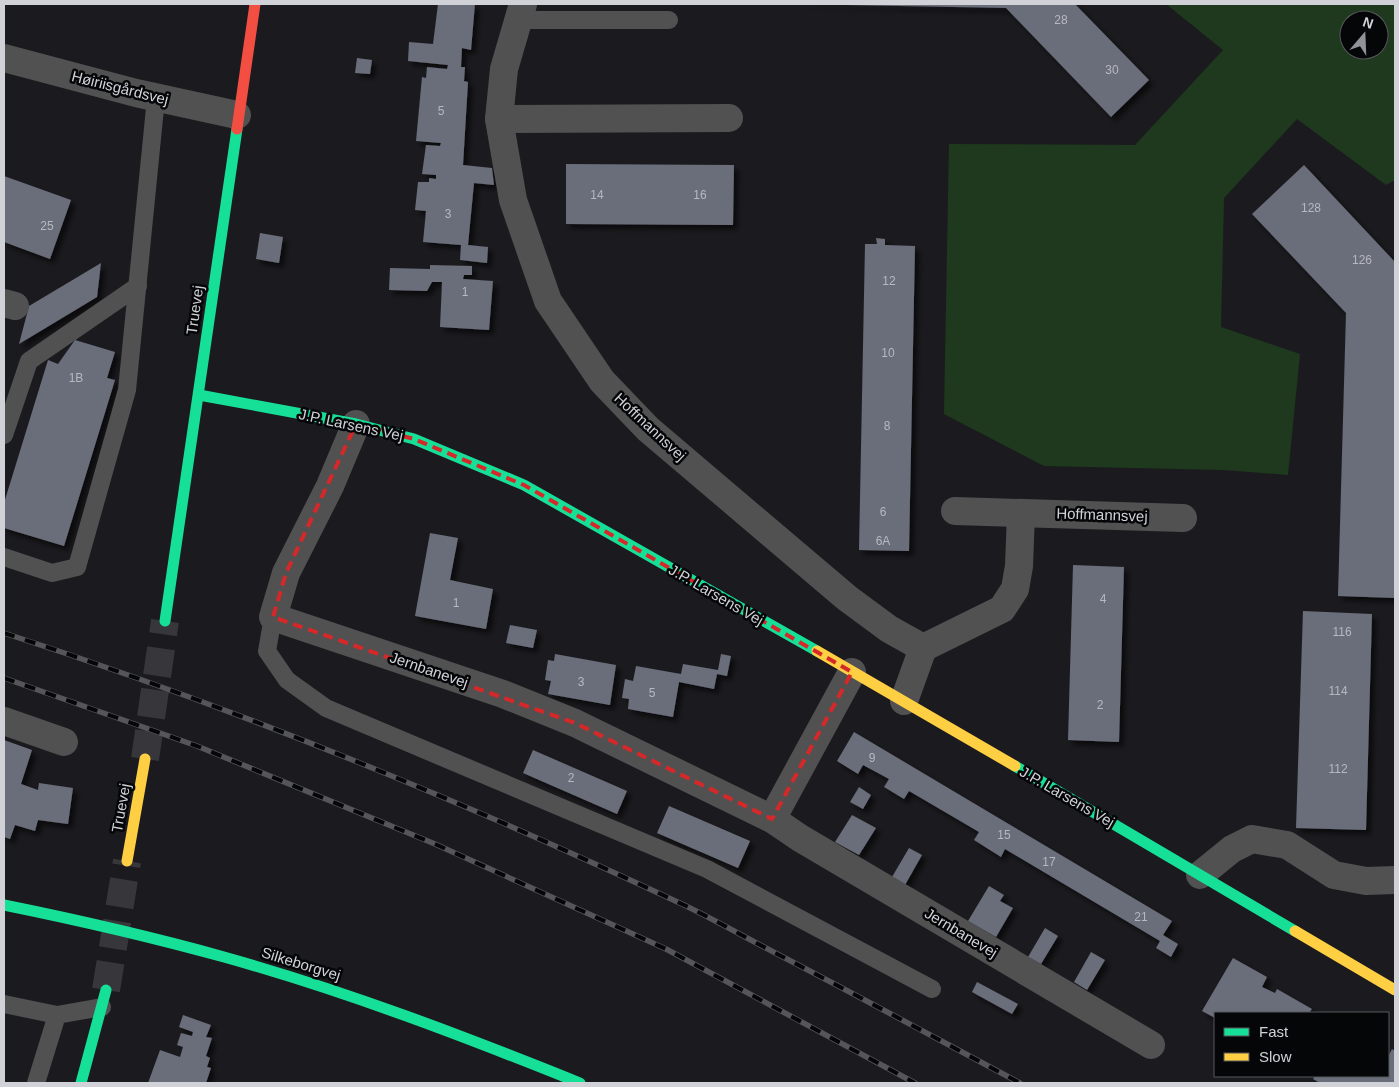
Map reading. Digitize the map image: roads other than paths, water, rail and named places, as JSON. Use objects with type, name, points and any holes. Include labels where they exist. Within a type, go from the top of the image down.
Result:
[{"type":"street","name":"Truevej","points":[[165,620],[199,395],[237,115],[255,4]]},
{"type":"street","name":"Hoffmannsvej","points":[[520,12],[504,69],[499,119],[513,200],[548,301],[602,381],[648,429],[846,598],[889,629],[923,648]]},
{"type":"street","name":"Høiriisgårdsvej","points":[[4,58],[156,98],[237,115]]},
{"type":"street","points":[[499,119],[729,118]]},
{"type":"street","name":"J.P. Larsens Vej","points":[[199,395],[356,424],[414,439],[524,485],[904,701],[1395,990]]},
{"type":"street","points":[[273,617],[286,573],[330,486],[356,424]]},
{"type":"street","name":"Hoffmannsvej","points":[[955,511],[1183,518]]},
{"type":"street","points":[[904,701],[923,648],[1002,609],[1015,589],[1019,566],[1021,513]]},
{"type":"street","name":"Jernbanevej","points":[[273,617],[503,694],[574,723],[772,819],[800,838],[1150,1045]]},
{"type":"street","points":[[772,819],[852,672]]},
{"type":"street","points":[[4,721],[64,742]]},
{"type":"street","name":"Truevej","points":[[127,861],[145,759]]},
{"type":"street","points":[[1200,875],[1232,849],[1252,839],[1287,846],[1334,875],[1366,881],[1395,880]]},
{"type":"street","name":"Silkeborgvej","points":[[4,905],[110,927],[201,950],[327,987],[436,1025],[580,1083]]},
{"type":"street","points":[[81,1083],[106,990]]},
{"type":"lane","points":[[520,12],[669,20]]},
{"type":"lane","points":[[4,557],[52,573],[77,567],[127,390],[156,98]]},
{"type":"lane","points":[[4,435],[29,361],[138,286]]},
{"type":"lane","points":[[273,617],[267,651],[287,680],[326,708],[707,868],[932,989]]},
{"type":"lane","points":[[4,1004],[57,1015],[102,1007]]},
{"type":"lane","points":[[36,1083],[57,1015]]},
{"type":"tunnel","points":[[145,759],[165,621]]},
{"type":"tunnel","points":[[106,990],[127,861]]},
{"type":"railway","points":[[4,633],[91,662],[263,725],[348,758],[517,829],[696,911],[1020,1083]]},
{"type":"railway","points":[[4,678],[197,746],[435,844],[666,949],[915,1083]]}]
